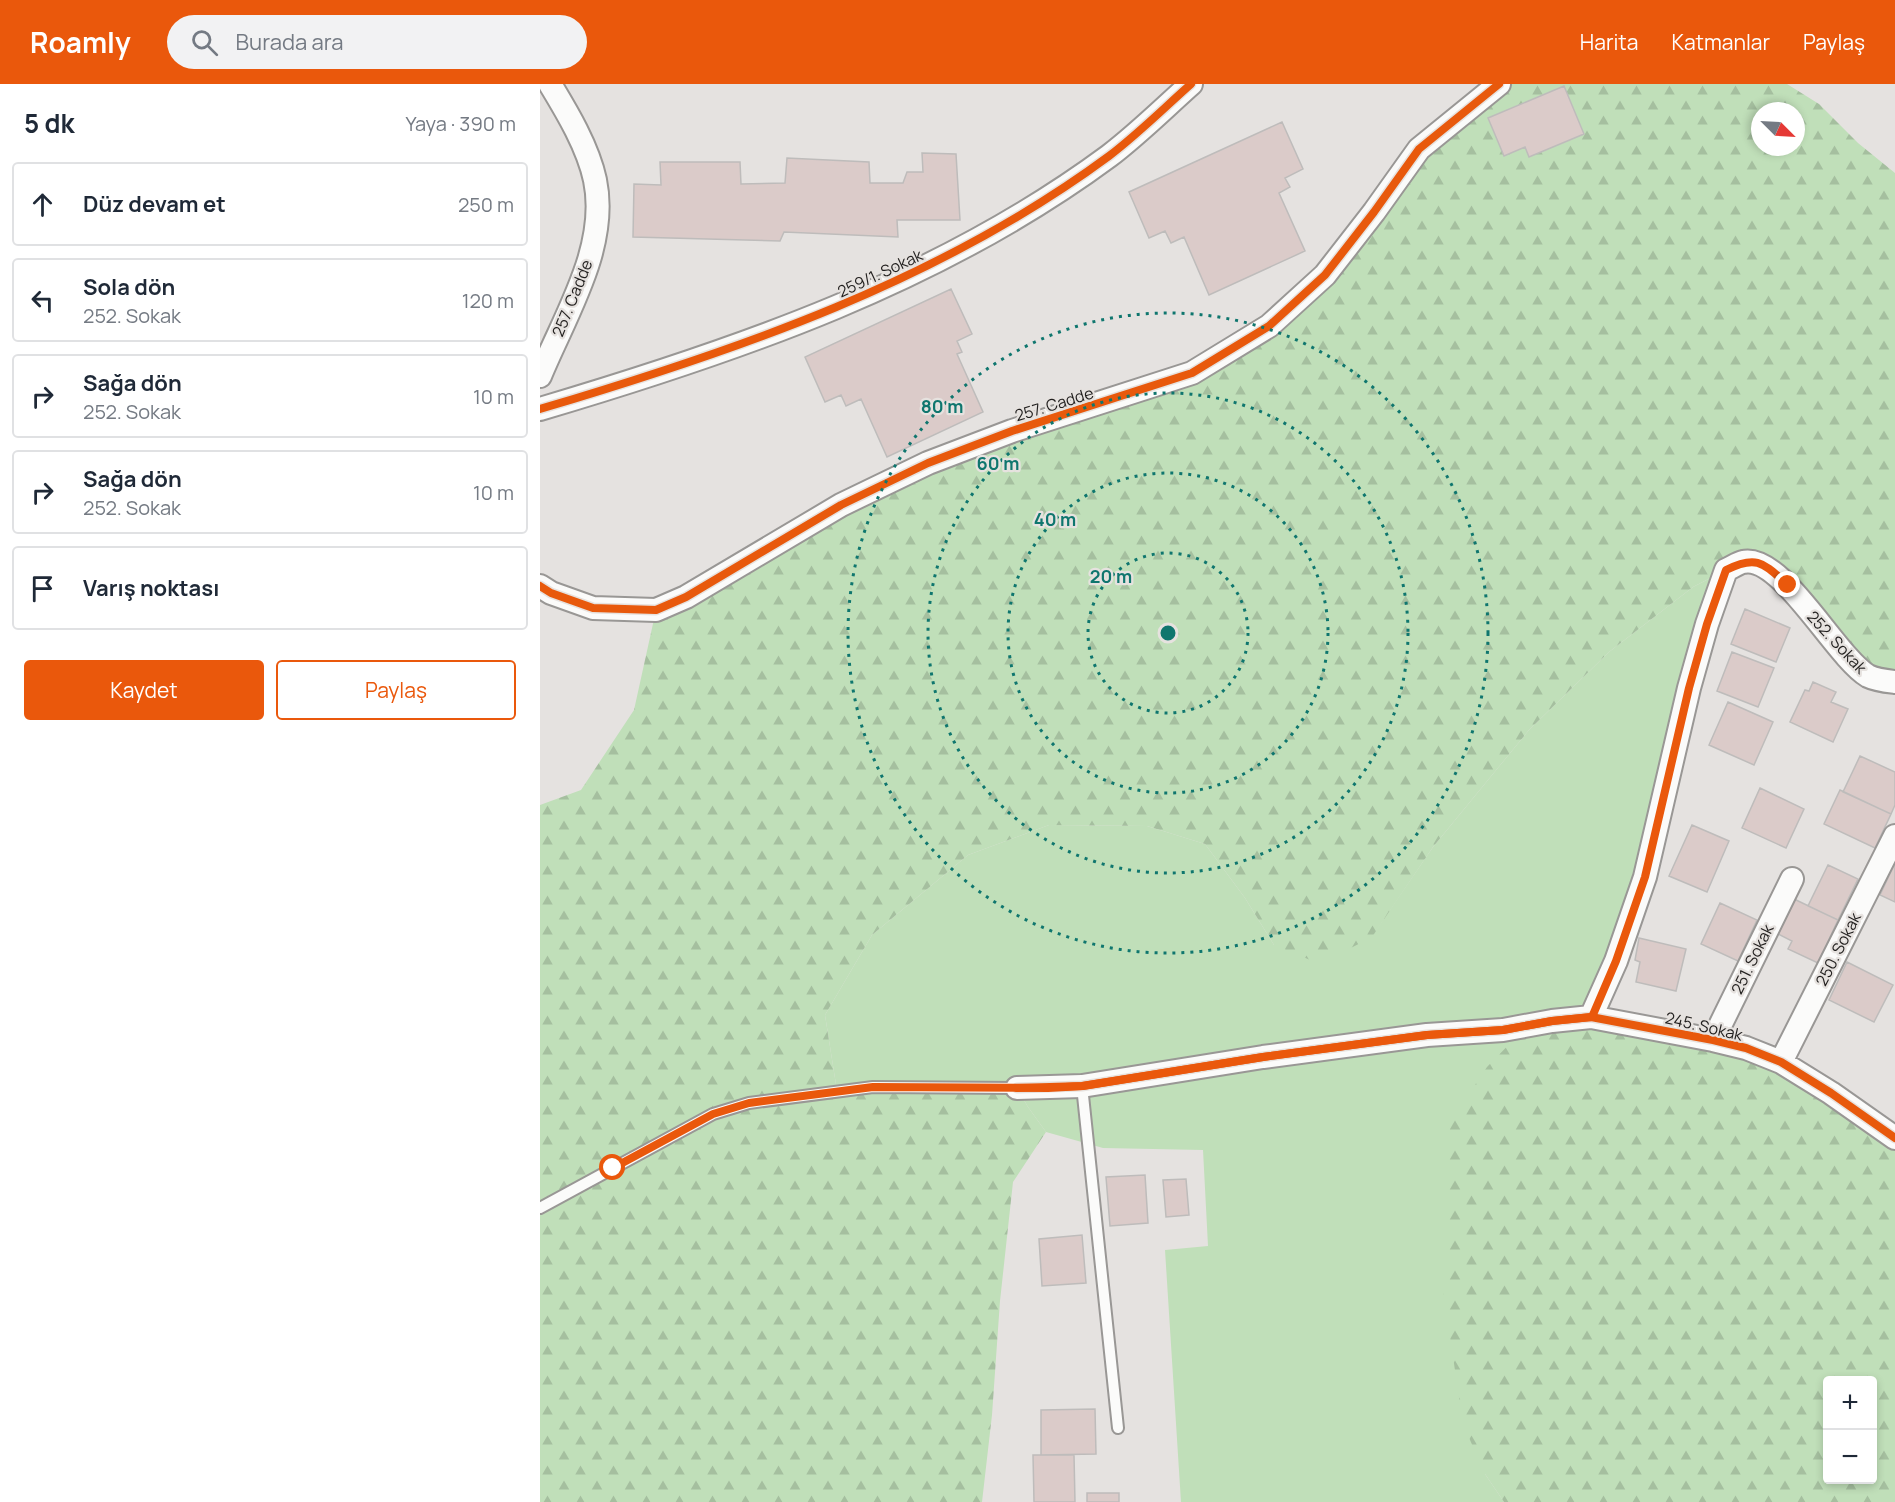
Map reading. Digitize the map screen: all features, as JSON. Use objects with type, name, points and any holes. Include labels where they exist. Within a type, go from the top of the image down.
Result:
[{"type":"street","name":"257. Cadde","points":[[540,376],[584,279],[598,229],[595,180],[575,125],[550,84]]},
{"type":"street","name":"259/1. Sokak","points":[[540,410],[640,380],[737,346],[858,299],[962,249],[1037,205],[1110,155],[1191,84]]},
{"type":"street","name":"257. Cadde","points":[[540,586],[551,593],[593,608],[656,610],[686,597],[841,506],[928,463],[1012,431],[1192,373],[1269,326],[1325,275],[1419,149],[1499,84]]},
{"type":"street","name":"252. Sokak","points":[[1592,1017],[1616,961],[1645,877],[1689,688],[1707,624],[1726,570],[1744,561],[1764,564],[1788,585],[1853,663],[1869,677],[1895,682]]},
{"type":"street","name":"250. Sokak","points":[[1781,1062],[1895,836]]},
{"type":"street","name":"251. Sokak","points":[[1713,1040],[1791,879]]},
{"type":"street","name":"245. Sokak","points":[[1017,1088],[1083,1086],[1427,1035],[1503,1030],[1552,1021],[1592,1017],[1746,1048],[1781,1062],[1831,1093],[1895,1138]]},
{"type":"lane","points":[[1083,1086],[1118,1428]]},
{"type":"lane","points":[[540,1208],[713,1114],[749,1103],[873,1087],[1017,1088]]},
{"type":"green space","points":[[1499,84],[1787,84],[1819,104],[1858,143],[1895,173],[1895,682],[1819,625],[1743,561],[1693,587],[1609,652],[1529,730],[1433,847],[1372,937],[1320,964],[1274,945],[1245,898],[1205,844],[1147,826],[1049,825],[968,855],[872,935],[825,1015],[837,1091],[1017,1088],[1046,1132],[1013,1182],[982,1502],[540,1502],[540,805],[581,790],[634,710],[656,610],[841,505],[1120,398],[1268,326],[1419,149]]},
{"type":"green space","points":[[1726,570],[1616,961],[1485,1474],[1504,1502],[1181,1502],[1165,1250],[1208,1246],[1203,1150],[1103,1148],[1046,1132],[1017,1088],[837,1091],[825,1015],[872,935],[968,855],[1049,825],[1147,826],[1205,844],[1245,898],[1274,945],[1372,936],[1433,847],[1529,730],[1609,652],[1693,587]]},
{"type":"green space","points":[[1552,1021],[1746,1048],[1895,1138],[1895,1502],[1504,1502],[1485,1474],[1463,1424],[1443,1290],[1450,1122],[1487,1067],[1528,1025]]},
{"type":"building","points":[[1564,86],[1584,134],[1529,157],[1525,147],[1504,156],[1488,118]]},
{"type":"building","points":[[1282,122],[1303,169],[1285,178],[1290,187],[1279,193],[1305,251],[1209,295],[1184,237],[1171,243],[1165,231],[1149,238],[1129,192]]},
{"type":"building","points":[[922,153],[956,154],[960,220],[897,220],[898,237],[784,232],[780,241],[633,237],[634,184],[661,185],[660,162],[740,162],[741,184],[785,183],[787,158],[869,162],[870,183],[903,183],[907,172],[923,172]]},
{"type":"building","points":[[951,289],[972,334],[957,341],[962,352],[957,354],[983,412],[887,457],[861,399],[846,406],[841,395],[825,402],[805,357]]},
{"type":"building","points":[[1745,609],[1790,628],[1776,662],[1731,644]]},
{"type":"building","points":[[1732,652],[1774,668],[1758,707],[1717,691]]},
{"type":"building","points":[[1813,682],[1836,692],[1831,702],[1848,709],[1833,742],[1790,722],[1805,690],[1809,691]]},
{"type":"building","points":[[1728,702],[1773,722],[1754,765],[1709,745]]},
{"type":"building","points":[[1860,756],[1895,772],[1895,805],[1891,814],[1843,792]]},
{"type":"building","points":[[1760,788],[1804,809],[1786,848],[1742,828]]},
{"type":"building","points":[[1840,790],[1891,814],[1875,848],[1824,824]]},
{"type":"building","points":[[1692,825],[1729,841],[1707,892],[1669,876]]},
{"type":"building","points":[[1895,863],[1895,902],[1880,895]]},
{"type":"building","points":[[1828,865],[1858,879],[1838,920],[1808,906]]},
{"type":"building","points":[[1794,899],[1838,920],[1818,963],[1788,949],[1792,941],[1778,934]]},
{"type":"building","points":[[1720,903],[1757,920],[1738,961],[1701,944]]},
{"type":"building","points":[[1639,938],[1686,949],[1676,991],[1636,982],[1640,962],[1635,960]]},
{"type":"building","points":[[1847,962],[1893,985],[1874,1022],[1829,1000]]},
{"type":"building","points":[[1145,1175],[1148,1223],[1110,1226],[1106,1177]]},
{"type":"building","points":[[1186,1179],[1189,1215],[1166,1217],[1163,1180]]},
{"type":"building","points":[[1082,1235],[1086,1283],[1042,1286],[1039,1239]]},
{"type":"building","points":[[1095,1409],[1096,1454],[1041,1455],[1041,1410]]},
{"type":"building","points":[[1033,1455],[1074,1455],[1075,1502],[1034,1502]]},
{"type":"building","points":[[1087,1493],[1119,1493],[1119,1502],[1087,1502]]},
{"type":"cycle path","points":[[540,409],[763,336],[907,275],[977,240],[1044,200],[1120,148],[1191,84]]},
{"type":"cycle path","points":[[540,586],[551,593],[593,608],[656,610],[686,597],[841,505],[928,463],[1012,431],[1192,373],[1269,326],[1325,275],[1419,149],[1499,84]]},
{"type":"cycle path","points":[[1017,1088],[1082,1086],[1263,1057],[1427,1035],[1503,1030],[1591,1017],[1746,1048],[1781,1062],[1831,1093],[1895,1138]]},
{"type":"route","points":[[613,1168],[713,1114],[749,1103],[873,1087],[1048,1088],[1083,1086],[1263,1057],[1427,1035],[1503,1030],[1552,1021],[1592,1017],[1616,961],[1645,877],[1689,688],[1707,624],[1726,570],[1744,561],[1764,564],[1788,585]]}]
